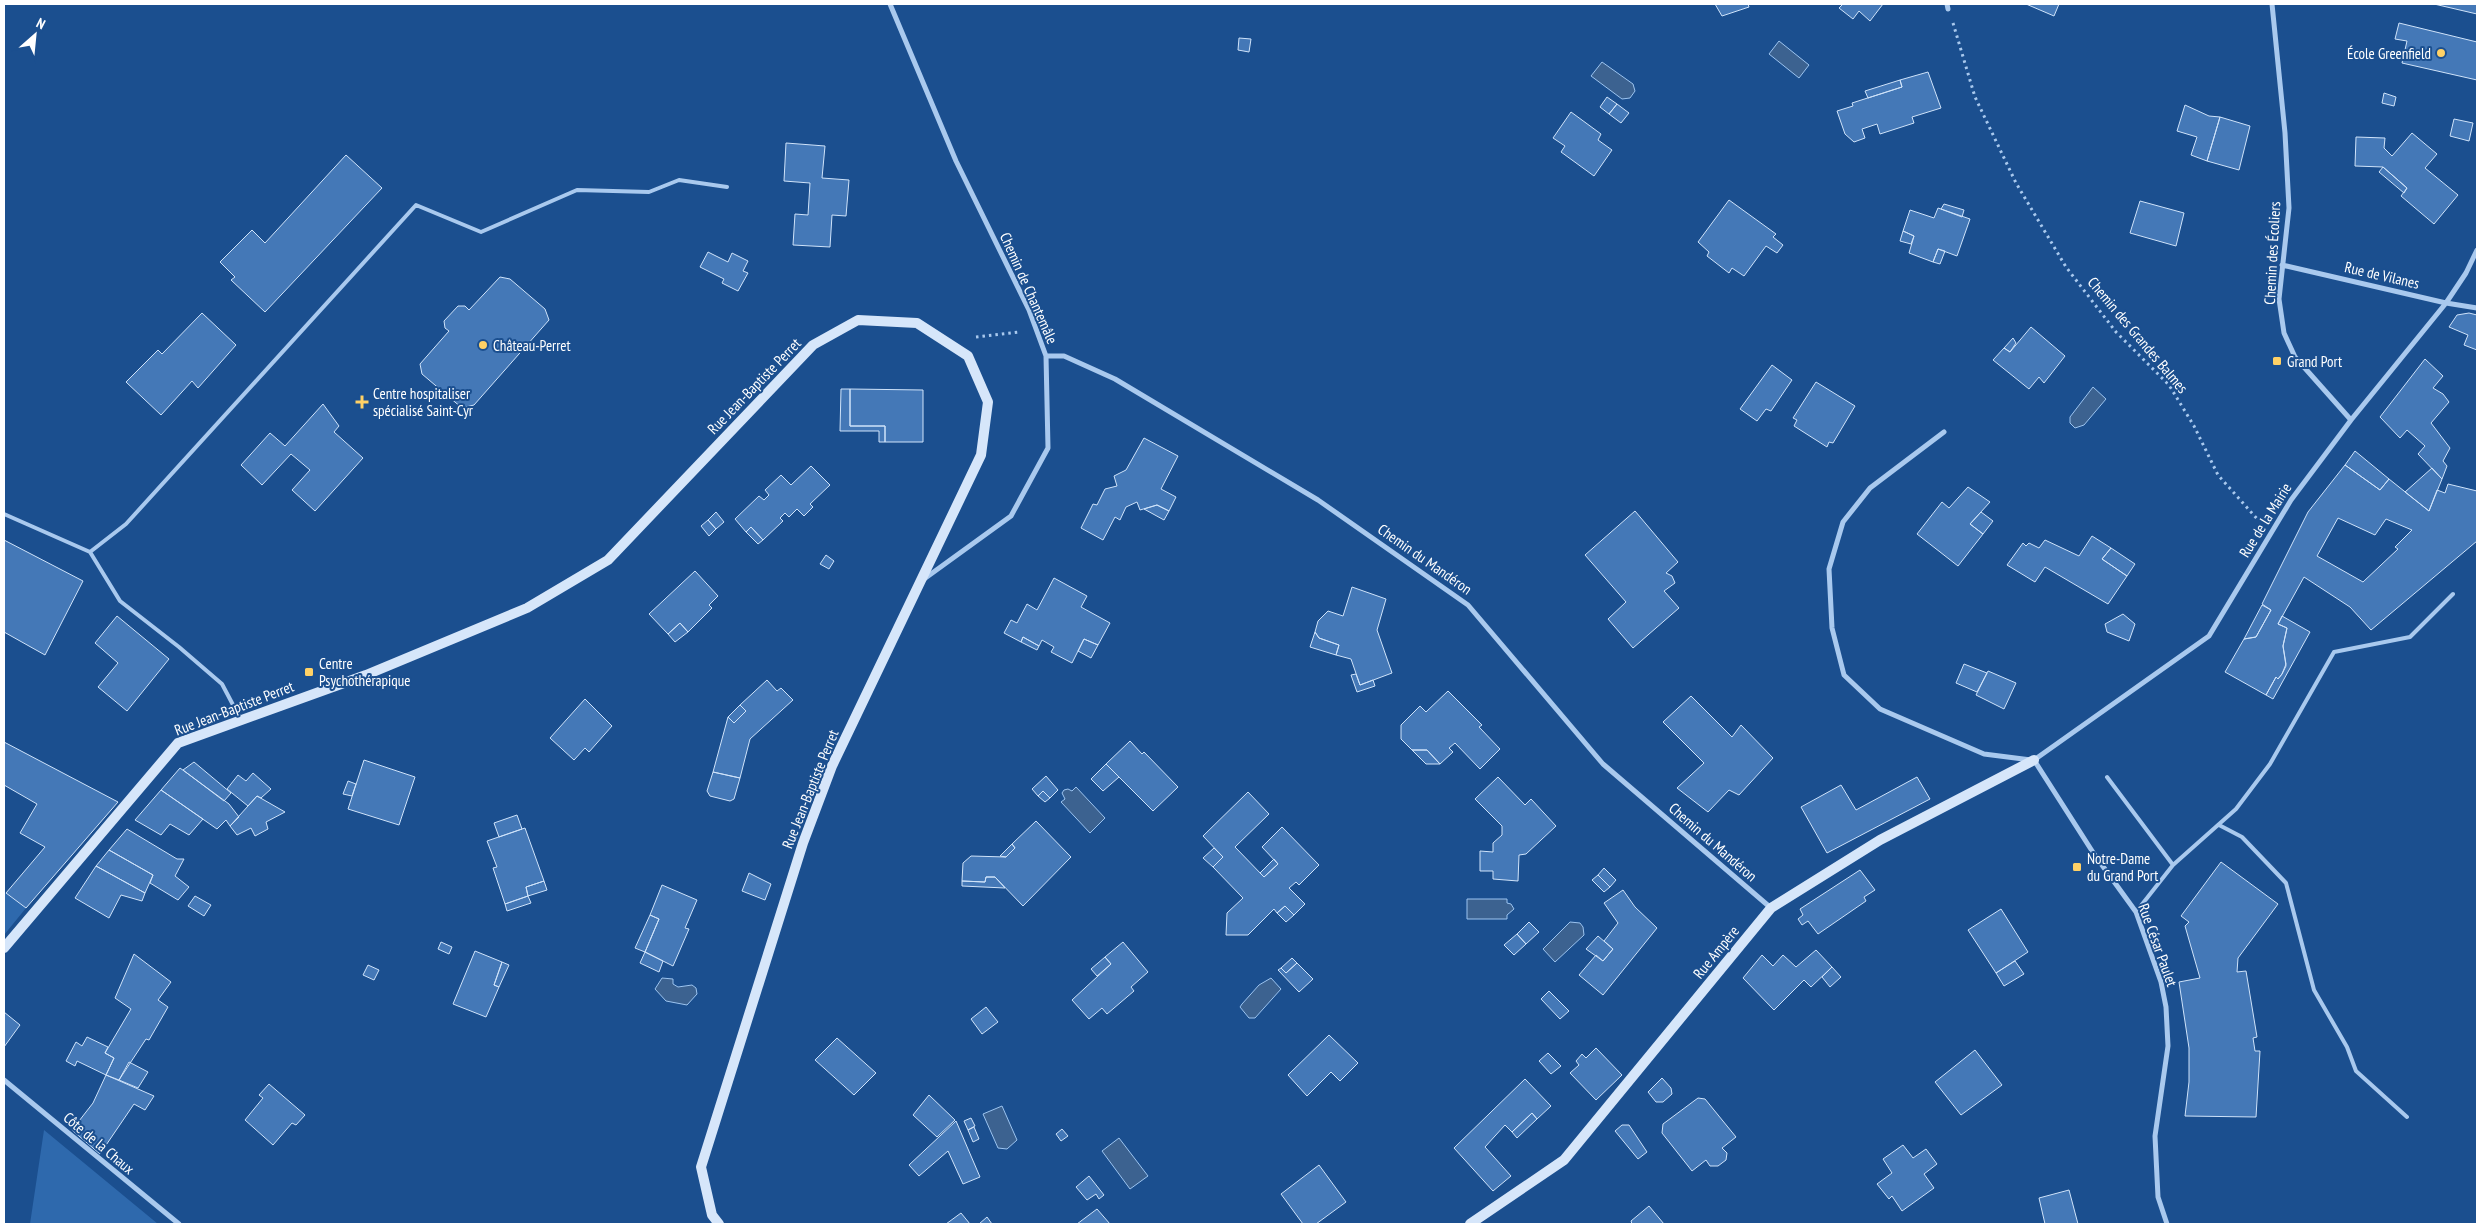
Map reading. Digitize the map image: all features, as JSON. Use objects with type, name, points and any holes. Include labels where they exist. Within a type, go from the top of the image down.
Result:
[{"type":"street","name":"Chemin de Chantemâle","points":[[890,4],[956,161],[1028,310],[1046,356],[1048,448],[1011,516],[923,580]]},
{"type":"street","name":"Chemin des Écoliers","points":[[2272,4],[2285,133],[2289,208],[2279,299],[2284,333],[2295,357],[2351,420]]},
{"type":"street","name":"Rue de la Mairie","points":[[2034,760],[2209,636],[2291,500],[2351,420],[2446,303],[2466,273],[2477,250]]},
{"type":"street","name":"Rue de Vilanes","points":[[2282,265],[2446,303],[2477,308]]},
{"type":"street","name":"Rue Jean-Baptiste Perret","points":[[4,948],[178,743],[366,675],[528,608],[608,560],[814,345],[858,320],[917,323],[968,356],[988,402],[981,455],[829,775],[803,843],[700,1167],[712,1215],[719,1224]]},
{"type":"street","name":"Chemin du Mandéron","points":[[1046,356],[1064,356],[1115,379],[1318,500],[1468,605],[1603,764],[1771,908]]},
{"type":"street","points":[[1944,432],[1870,488],[1843,522],[1829,569],[1832,628],[1844,675],[1880,709],[1927,731],[1984,754],[2034,760]]},
{"type":"street","name":"Rue Ampère","points":[[1470,1224],[1564,1160],[1771,908],[1880,840],[2034,760]]},
{"type":"street","name":"Rue César Paulet","points":[[2034,760],[2094,854],[2136,912],[2162,982],[2166,1007],[2168,1046],[2155,1136],[2158,1197],[2167,1224]]},
{"type":"street","name":"Côte de la Chaux","points":[[4,1080],[179,1224]]},
{"type":"lane","points":[[90,552],[126,524],[416,205],[481,232],[577,190],[649,192],[679,180],[727,187]]},
{"type":"lane","points":[[4,514],[90,552],[120,601],[179,647],[222,684],[241,720]]},
{"type":"lane","points":[[2136,912],[2173,865],[2236,809],[2270,764],[2334,652],[2410,637],[2453,594]]},
{"type":"lane","points":[[2107,777],[2173,865]]},
{"type":"lane","points":[[2219,825],[2242,837],[2286,883],[2314,990],[2347,1047],[2356,1071],[2407,1117]]},
{"type":"path","name":"Chemin des Grandes Balmes","points":[[1947,6],[1975,97],[2016,183],[2066,267],[2116,332],[2169,385],[2194,426],[2218,475],[2270,534]]},
{"type":"path","points":[[945,341],[1036,330]]},
{"type":"shaded area","points":[[1779,41],[1809,65],[1799,78],[1769,54]]},
{"type":"shaded area","points":[[1602,62],[1633,84],[1635,91],[1630,98],[1622,99],[1591,76]]},
{"type":"shaded area","points":[[2093,387],[2106,399],[2084,425],[2075,428],[2070,423],[2070,417]]},
{"type":"shaded area","points":[[1076,787],[1105,818],[1090,833],[1061,802],[1065,799],[1062,793],[1064,790],[1072,791]]},
{"type":"shaded area","points":[[4,892],[26,908],[4,935]]},
{"type":"shaded area","points":[[1467,899],[1507,899],[1507,903],[1511,904],[1514,909],[1507,915],[1507,919],[1467,919]]},
{"type":"shaded area","points":[[1570,922],[1580,923],[1583,927],[1584,935],[1555,962],[1543,949]]},
{"type":"shaded area","points":[[662,978],[673,979],[673,984],[678,987],[692,985],[696,988],[697,994],[687,1005],[666,1001],[655,989]]},
{"type":"shaded area","points":[[1271,978],[1281,989],[1255,1018],[1249,1018],[1240,1007],[1259,985]]},
{"type":"shaded area","points":[[1002,1106],[1017,1140],[1007,1149],[998,1148],[983,1114]]},
{"type":"shaded area","points":[[44,1130],[158,1224],[30,1224]]},
{"type":"shaded area","points":[[1119,1138],[1148,1176],[1130,1189],[1102,1151]]},
{"type":"building","points":[[1715,4],[1748,4],[1749,7],[1722,16]]},
{"type":"building","points":[[1843,4],[1883,4],[1870,21],[1859,11],[1853,19],[1839,8]]},
{"type":"building","points":[[2026,4],[2059,4],[2054,16]]},
{"type":"building","points":[[2434,4],[2477,4],[2477,14]]},
{"type":"building","name":"École Greenfield","points":[[2399,23],[2477,42],[2477,80],[2402,63],[2407,41],[2395,39]]},
{"type":"building","points":[[1239,38],[1251,39],[1249,52],[1238,50]]},
{"type":"building","points":[[1928,72],[1941,108],[1912,117],[1914,123],[1880,134],[1877,124],[1862,129],[1865,138],[1854,142],[1845,134],[1837,111],[1853,106],[1852,103],[1902,87],[1900,80]]},
{"type":"building","points":[[1900,80],[1902,87],[1868,98],[1865,91]]},
{"type":"building","points":[[2384,93],[2396,97],[2394,106],[2382,103]]},
{"type":"building","points":[[1607,97],[1617,104],[1609,114],[1600,107]]},
{"type":"building","points":[[1617,104],[1629,113],[1621,123],[1609,114]]},
{"type":"building","points":[[2185,105],[2209,116],[2220,117],[2207,161],[2191,155],[2197,137],[2177,131]]},
{"type":"building","points":[[1571,112],[1601,134],[1598,140],[1612,150],[1594,176],[1561,152],[1565,146],[1553,138]]},
{"type":"building","points":[[2220,117],[2250,126],[2239,170],[2207,161]]},
{"type":"building","points":[[2454,119],[2473,123],[2469,141],[2450,136]]},
{"type":"building","points":[[2412,133],[2437,154],[2425,168],[2458,195],[2434,224],[2401,196],[2407,188],[2383,167],[2355,166],[2356,137],[2385,138],[2384,148],[2392,156]]},
{"type":"building","points":[[786,143],[825,146],[822,178],[849,180],[846,216],[832,215],[830,247],[793,245],[795,214],[808,215],[810,183],[784,181]]},
{"type":"building","points":[[346,155],[382,188],[265,312],[231,280],[235,277],[220,262],[252,230],[265,243]]},
{"type":"building","points":[[2383,167],[2407,188],[2404,193],[2379,172]]},
{"type":"building","points":[[1729,200],[1776,234],[1773,237],[1783,245],[1777,253],[1766,246],[1744,276],[1732,268],[1729,273],[1707,256],[1709,252],[1698,242]]},
{"type":"building","points":[[2140,201],[2184,213],[2176,246],[2130,233]]},
{"type":"building","points":[[1944,204],[1964,210],[1962,217],[1941,209]]},
{"type":"building","points":[[1938,208],[1970,219],[1957,256],[1938,249],[1933,262],[1909,253],[1914,236],[1903,231],[1910,210],[1934,218]]},
{"type":"building","points":[[1903,231],[1914,236],[1911,244],[1900,241]]},
{"type":"building","points":[[1938,249],[1945,251],[1940,264],[1933,262]]},
{"type":"building","points":[[708,252],[728,262],[732,253],[748,261],[743,271],[748,273],[738,291],[722,283],[724,279],[700,267]]},
{"type":"building","name":"Château-Perret","points":[[500,277],[510,279],[545,309],[549,320],[474,405],[462,408],[422,374],[420,364],[449,331],[445,328],[444,321],[458,306],[465,306],[469,310]]},
{"type":"building","points":[[202,313],[236,345],[198,388],[192,381],[161,415],[126,382],[158,350],[162,354]]},
{"type":"building","points":[[2469,313],[2477,315],[2477,350],[2464,345],[2468,335],[2449,327],[2457,315]]},
{"type":"building","points":[[2031,327],[2065,356],[2044,383],[2039,377],[2029,389],[1993,360],[2004,348],[2010,352]]},
{"type":"building","points":[[2013,338],[2016,343],[2010,352],[2004,348]]},
{"type":"building","points":[[2425,359],[2443,376],[2433,388],[2443,394],[2449,402],[2431,423],[2450,448],[2443,461],[2447,466],[2442,479],[2418,454],[2425,446],[2407,430],[2400,438],[2380,417]]},
{"type":"building","points":[[1772,365],[1792,380],[1771,411],[1766,409],[1757,421],[1740,409]]},
{"type":"building","points":[[1816,382],[1855,406],[1833,443],[1829,442],[1827,447],[1794,426],[1797,420],[1793,418]]},
{"type":"building","points":[[841,389],[850,389],[850,426],[885,426],[885,442],[879,442],[879,431],[840,431]]},
{"type":"building","points":[[850,389],[923,390],[923,442],[885,442],[885,426],[850,426]]},
{"type":"building","points":[[323,404],[339,426],[334,432],[363,458],[315,511],[292,490],[310,470],[291,454],[262,485],[241,465],[270,433],[285,446]]},
{"type":"building","points":[[1144,438],[1178,456],[1161,489],[1176,497],[1169,511],[1157,505],[1140,510],[1137,502],[1126,507],[1120,520],[1115,517],[1103,540],[1081,528],[1093,504],[1097,505],[1105,489],[1117,486],[1114,476],[1126,470]]},
{"type":"building","points":[[2355,451],[2389,479],[2380,490],[2345,465]]},
{"type":"building","points":[[2345,465],[2380,490],[2389,479],[2429,511],[2437,490],[2445,493],[2448,484],[2477,491],[2477,541],[2371,630],[2350,607],[2304,577],[2278,624],[2287,628],[2283,646],[2286,666],[2278,679],[2276,677],[2266,695],[2225,672],[2244,639],[2256,637],[2271,610],[2262,604],[2308,512]],"holes":[[[2338,518],[2375,535],[2386,519],[2412,530],[2395,547],[2398,549],[2363,582],[2317,556]]]},
{"type":"building","points":[[811,466],[830,485],[810,504],[813,507],[804,516],[797,509],[789,517],[785,513],[780,518],[783,521],[763,540],[751,527],[746,532],[735,519],[759,496],[764,500],[769,495],[765,490],[781,475],[791,485]]},
{"type":"building","points":[[2432,468],[2442,479],[2429,511],[2405,492]]},
{"type":"building","points":[[1968,487],[1990,502],[1970,524],[1983,534],[1958,566],[1917,534],[1942,502],[1949,508]]},
{"type":"building","points":[[1157,505],[1169,511],[1164,520],[1144,509]]},
{"type":"building","points":[[1635,511],[1678,562],[1666,573],[1672,576],[1675,583],[1664,591],[1679,608],[1633,648],[1608,619],[1626,602],[1585,555]]},
{"type":"building","points":[[716,512],[724,522],[716,529],[708,520]]},
{"type":"building","points":[[1981,512],[1993,521],[1983,534],[1970,524]]},
{"type":"building","points":[[708,520],[716,529],[709,536],[701,526]]},
{"type":"building","points":[[751,527],[763,540],[758,544],[746,532]]},
{"type":"building","points":[[2092,536],[2111,548],[2102,559],[2127,576],[2108,604],[2045,567],[2035,582],[2007,565],[2023,543],[2026,546],[2029,543],[2039,548],[2045,540],[2079,556]]},
{"type":"building","points":[[4,540],[83,581],[45,655],[4,632]]},
{"type":"building","points":[[2111,548],[2135,564],[2127,576],[2102,559]]},
{"type":"building","points":[[826,555],[834,561],[829,569],[820,564]]},
{"type":"building","points":[[695,571],[718,596],[709,605],[712,608],[688,632],[680,623],[668,634],[649,614]]},
{"type":"building","points":[[1054,578],[1087,596],[1081,607],[1110,623],[1098,645],[1084,639],[1072,663],[1051,652],[1054,647],[1042,640],[1039,646],[1023,637],[1021,642],[1004,633],[1011,620],[1017,623],[1027,604],[1037,610]]},
{"type":"building","points":[[1352,587],[1386,599],[1377,630],[1392,673],[1360,685],[1351,659],[1336,655],[1339,645],[1319,638],[1315,632],[1318,621],[1328,611],[1343,616]]},
{"type":"building","points":[[2262,605],[2271,610],[2256,637],[2244,639]]},
{"type":"building","points":[[2123,614],[2135,624],[2129,641],[2107,632],[2105,624]]},
{"type":"building","points":[[117,616],[169,659],[127,711],[98,687],[118,663],[95,643]]},
{"type":"building","points":[[2282,616],[2310,632],[2273,699],[2266,695],[2276,677],[2278,679],[2282,674],[2286,664],[2283,646],[2287,628],[2278,624]]},
{"type":"building","points":[[680,623],[688,632],[675,642],[668,634]]},
{"type":"building","points":[[1315,632],[1319,638],[1339,645],[1336,655],[1310,647]]},
{"type":"building","points":[[1023,637],[1039,646],[1037,650],[1021,642]]},
{"type":"building","points":[[1084,639],[1098,645],[1091,658],[1078,651]]},
{"type":"building","points":[[1964,664],[1987,673],[1977,692],[1956,683]]},
{"type":"building","points":[[1988,671],[2016,683],[2004,709],[1976,695]]},
{"type":"building","points":[[1356,674],[1360,685],[1373,680],[1375,686],[1357,692],[1351,675]]},
{"type":"building","points":[[767,680],[777,691],[781,688],[793,700],[750,739],[740,778],[713,772],[728,717],[734,723],[746,711],[740,705]]},
{"type":"building","points":[[1448,691],[1482,725],[1479,727],[1500,749],[1480,769],[1455,743],[1449,748],[1453,752],[1440,764],[1427,750],[1412,750],[1401,739],[1401,725],[1420,706],[1426,712]]},
{"type":"building","points":[[1691,696],[1732,737],[1741,725],[1773,758],[1739,795],[1729,790],[1708,812],[1677,788],[1704,763],[1663,722]]},
{"type":"building","points":[[585,699],[612,726],[589,752],[585,748],[574,760],[550,738]]},
{"type":"building","points":[[740,705],[746,711],[734,723],[728,717]]},
{"type":"building","points":[[1130,741],[1142,754],[1144,752],[1178,787],[1153,811],[1106,764]]},
{"type":"building","points":[[4,742],[118,802],[26,908],[6,893],[45,847],[20,833],[37,804],[4,785]]},
{"type":"building","points":[[1412,750],[1427,750],[1440,764],[1426,764]]},
{"type":"building","points":[[364,760],[415,777],[399,825],[348,809]]},
{"type":"building","points":[[194,762],[231,793],[224,801],[183,770]]},
{"type":"building","points":[[1106,764],[1119,777],[1103,791],[1091,779]]},
{"type":"building","points":[[180,768],[229,804],[239,817],[230,826],[226,820],[217,829],[161,790]]},
{"type":"building","points":[[713,772],[740,778],[734,799],[730,801],[710,796],[707,791]]},
{"type":"building","points":[[253,773],[271,789],[261,798],[257,796],[248,806],[227,789],[238,775],[246,781]]},
{"type":"building","points":[[1046,776],[1058,790],[1050,798],[1043,791],[1038,796],[1032,789]]},
{"type":"building","points":[[1498,777],[1525,805],[1531,799],[1556,826],[1526,854],[1519,855],[1518,881],[1493,879],[1493,871],[1480,871],[1480,851],[1493,852],[1493,843],[1502,835],[1502,826],[1475,799]]},
{"type":"building","points":[[1917,777],[1930,799],[1827,853],[1801,807],[1841,785],[1856,810]]},
{"type":"building","points":[[348,781],[356,784],[352,796],[343,794]]},
{"type":"building","points":[[161,790],[203,819],[189,835],[170,824],[161,835],[135,820]]},
{"type":"building","points":[[1043,791],[1050,798],[1045,802],[1038,796]]},
{"type":"building","points":[[1248,792],[1269,814],[1235,847],[1264,877],[1278,864],[1262,847],[1282,827],[1319,865],[1299,885],[1296,882],[1289,888],[1305,904],[1294,915],[1285,906],[1277,913],[1274,909],[1248,935],[1226,935],[1227,913],[1243,898],[1213,867],[1223,857],[1203,836]]},
{"type":"building","points":[[257,796],[285,812],[266,822],[268,829],[255,836],[251,828],[237,835],[230,826]]},
{"type":"building","points":[[517,815],[522,829],[499,837],[494,823]]},
{"type":"building","points":[[1036,821],[1071,857],[1023,906],[995,877],[986,877],[985,882],[962,881],[963,863],[971,856],[1006,857],[1015,848],[1012,844]]},
{"type":"building","points":[[525,828],[544,881],[526,887],[528,896],[505,904],[493,868],[497,867],[487,841]]},
{"type":"building","points":[[127,829],[177,859],[184,859],[175,876],[189,887],[178,900],[150,883],[153,875],[109,850]]},
{"type":"building","points":[[1012,844],[1015,848],[1006,857],[1000,856]]},
{"type":"building","points":[[1214,848],[1223,857],[1213,867],[1203,858]]},
{"type":"building","points":[[109,850],[153,875],[145,893],[96,866]]},
{"type":"building","points":[[1274,859],[1278,864],[1264,877],[1260,873]]},
{"type":"building","points":[[2221,862],[2278,904],[2238,958],[2237,972],[2246,971],[2257,1037],[2253,1038],[2255,1051],[2260,1051],[2256,1117],[2185,1116],[2189,1082],[2189,1048],[2179,982],[2200,978],[2185,926],[2189,922],[2181,916]]},
{"type":"building","points":[[96,866],[145,893],[142,901],[121,895],[109,918],[75,898]]},
{"type":"building","points":[[1604,868],[1616,880],[1610,887],[1598,875]]},
{"type":"building","points":[[1860,870],[1875,890],[1864,897],[1866,901],[1818,934],[1808,921],[1802,925],[1798,919],[1803,915],[1800,909]]},
{"type":"building","points":[[749,873],[771,884],[765,900],[742,891]]},
{"type":"building","points":[[1598,875],[1610,887],[1604,892],[1592,880]]},
{"type":"building","points":[[986,877],[995,877],[1005,888],[962,886],[962,881],[985,882]]},
{"type":"building","points":[[544,881],[547,890],[528,896],[526,887]]},
{"type":"building","points":[[662,885],[697,900],[685,928],[689,929],[673,966],[645,952],[659,919],[650,915]]},
{"type":"building","points":[[1623,890],[1635,907],[1657,928],[1603,995],[1579,975],[1596,955],[1603,961],[1613,949],[1604,941],[1618,923],[1604,903]]},
{"type":"building","points":[[195,896],[211,905],[204,916],[188,906]]},
{"type":"building","points":[[528,896],[531,903],[507,911],[505,904]]},
{"type":"building","points":[[1285,906],[1294,915],[1286,922],[1277,913]]},
{"type":"building","points":[[2001,909],[2028,952],[1996,973],[1968,930]]},
{"type":"building","points":[[650,915],[659,919],[645,952],[635,948]]},
{"type":"building","points":[[1529,922],[1539,932],[1526,944],[1517,934]]},
{"type":"building","points":[[1517,934],[1526,944],[1514,955],[1504,945]]},
{"type":"building","points":[[1598,936],[1613,949],[1603,961],[1586,949]]},
{"type":"building","points":[[441,942],[452,947],[449,954],[438,949]]},
{"type":"building","points":[[1123,942],[1148,972],[1131,987],[1134,991],[1107,1014],[1102,1008],[1089,1019],[1072,1000],[1111,964],[1105,957]]},
{"type":"building","points":[[1816,950],[1832,967],[1811,987],[1804,980],[1774,1010],[1743,978],[1762,955],[1773,966],[1783,955],[1796,967]]},
{"type":"building","points":[[475,951],[502,962],[494,985],[499,987],[486,1017],[453,1004]]},
{"type":"building","points":[[645,952],[663,961],[659,972],[640,963]]},
{"type":"building","points":[[134,954],[171,982],[158,1000],[168,1007],[149,1040],[146,1039],[119,1080],[106,1075],[114,1058],[105,1053],[131,1009],[115,998]]},
{"type":"building","points":[[1105,957],[1111,964],[1097,976],[1091,969]]},
{"type":"building","points":[[1292,958],[1297,963],[1286,973],[1281,968]]},
{"type":"building","points":[[2015,961],[2024,974],[2004,986],[1996,973]]},
{"type":"building","points":[[502,962],[509,965],[499,987],[494,985]]},
{"type":"building","points":[[1297,963],[1313,979],[1299,992],[1278,970],[1281,968],[1286,973]]},
{"type":"building","points":[[368,965],[379,970],[374,980],[363,975]]},
{"type":"building","points":[[1832,967],[1841,977],[1830,987],[1822,977]]},
{"type":"building","points":[[1549,991],[1569,1011],[1560,1019],[1541,999]]},
{"type":"building","points":[[986,1007],[998,1022],[982,1034],[971,1019]]},
{"type":"building","points":[[4,1012],[20,1025],[4,1047]]},
{"type":"building","points":[[1329,1035],[1358,1063],[1340,1081],[1331,1072],[1307,1096],[1288,1075]]},
{"type":"building","points":[[87,1037],[108,1047],[105,1053],[114,1058],[106,1075],[77,1061],[75,1066],[66,1061],[76,1042],[82,1046]]},
{"type":"building","points":[[837,1038],[876,1073],[854,1095],[815,1060]]},
{"type":"building","points":[[1596,1048],[1622,1075],[1596,1100],[1570,1073],[1579,1065],[1576,1061],[1582,1054],[1586,1058]]},
{"type":"building","points":[[1975,1050],[2002,1085],[1961,1115],[1935,1082]]},
{"type":"building","points":[[1548,1053],[1561,1066],[1551,1074],[1539,1061]]},
{"type":"building","points":[[129,1062],[148,1072],[138,1088],[119,1080]]},
{"type":"building","points":[[106,1075],[154,1096],[145,1110],[134,1104],[100,1154],[72,1130],[93,1103]]},
{"type":"building","points":[[1662,1078],[1671,1088],[1672,1094],[1663,1102],[1656,1102],[1648,1092]]},
{"type":"building","points":[[1525,1079],[1551,1106],[1537,1119],[1532,1113],[1512,1132],[1505,1125],[1485,1147],[1511,1176],[1493,1191],[1454,1148]]},
{"type":"building","points":[[269,1084],[305,1115],[296,1125],[292,1123],[273,1145],[245,1120],[263,1098],[259,1095]]},
{"type":"building","points":[[929,1095],[955,1120],[937,1137],[913,1115]]},
{"type":"building","points":[[1698,1098],[1705,1099],[1736,1137],[1722,1148],[1727,1153],[1726,1160],[1718,1166],[1710,1166],[1706,1160],[1692,1171],[1662,1133],[1663,1124]]},
{"type":"building","points":[[1532,1113],[1537,1119],[1517,1138],[1512,1132]]},
{"type":"building","points":[[971,1118],[975,1126],[968,1130],[964,1121]]},
{"type":"building","points":[[956,1121],[980,1177],[963,1184],[948,1151],[919,1176],[909,1165]]},
{"type":"building","points":[[1622,1125],[1629,1125],[1647,1152],[1638,1159],[1615,1131]]},
{"type":"building","points":[[974,1127],[979,1139],[973,1142],[968,1130]]},
{"type":"building","points":[[1062,1129],[1068,1136],[1061,1141],[1056,1134]]},
{"type":"building","points":[[1903,1145],[1913,1158],[1926,1149],[1937,1164],[1924,1174],[1934,1188],[1902,1211],[1892,1196],[1889,1199],[1877,1184],[1892,1173],[1883,1159]]},
{"type":"building","points":[[1319,1165],[1346,1202],[1316,1224],[1303,1224],[1281,1194]]},
{"type":"building","points":[[1089,1176],[1104,1195],[1099,1199],[1096,1194],[1087,1200],[1076,1187]]},
{"type":"building","points":[[2069,1190],[2078,1224],[2045,1224],[2039,1198]]},
{"type":"building","points":[[1649,1206],[1664,1224],[1632,1224],[1631,1221]]},
{"type":"building","points":[[1097,1209],[1110,1224],[1077,1224]]},
{"type":"building","points":[[961,1213],[970,1224],[946,1224]]},
{"type":"building","points":[[987,1217],[992,1224],[979,1224]]},
{"type":"place","name":"École Greenfield","points":[[2441,53]]},
{"type":"place","name":"Château-Perret","points":[[483,345]]},
{"type":"place","name":"Grand Port","points":[[2277,361]]},
{"type":"place","name":"Centre hospitaliser spécialisé Saint-Cyr","points":[[362,402]]},
{"type":"place","name":"Centre Psychothérapique","points":[[309,672]]},
{"type":"place","name":"Notre-Dame du Grand Port","points":[[2077,867]]}]
